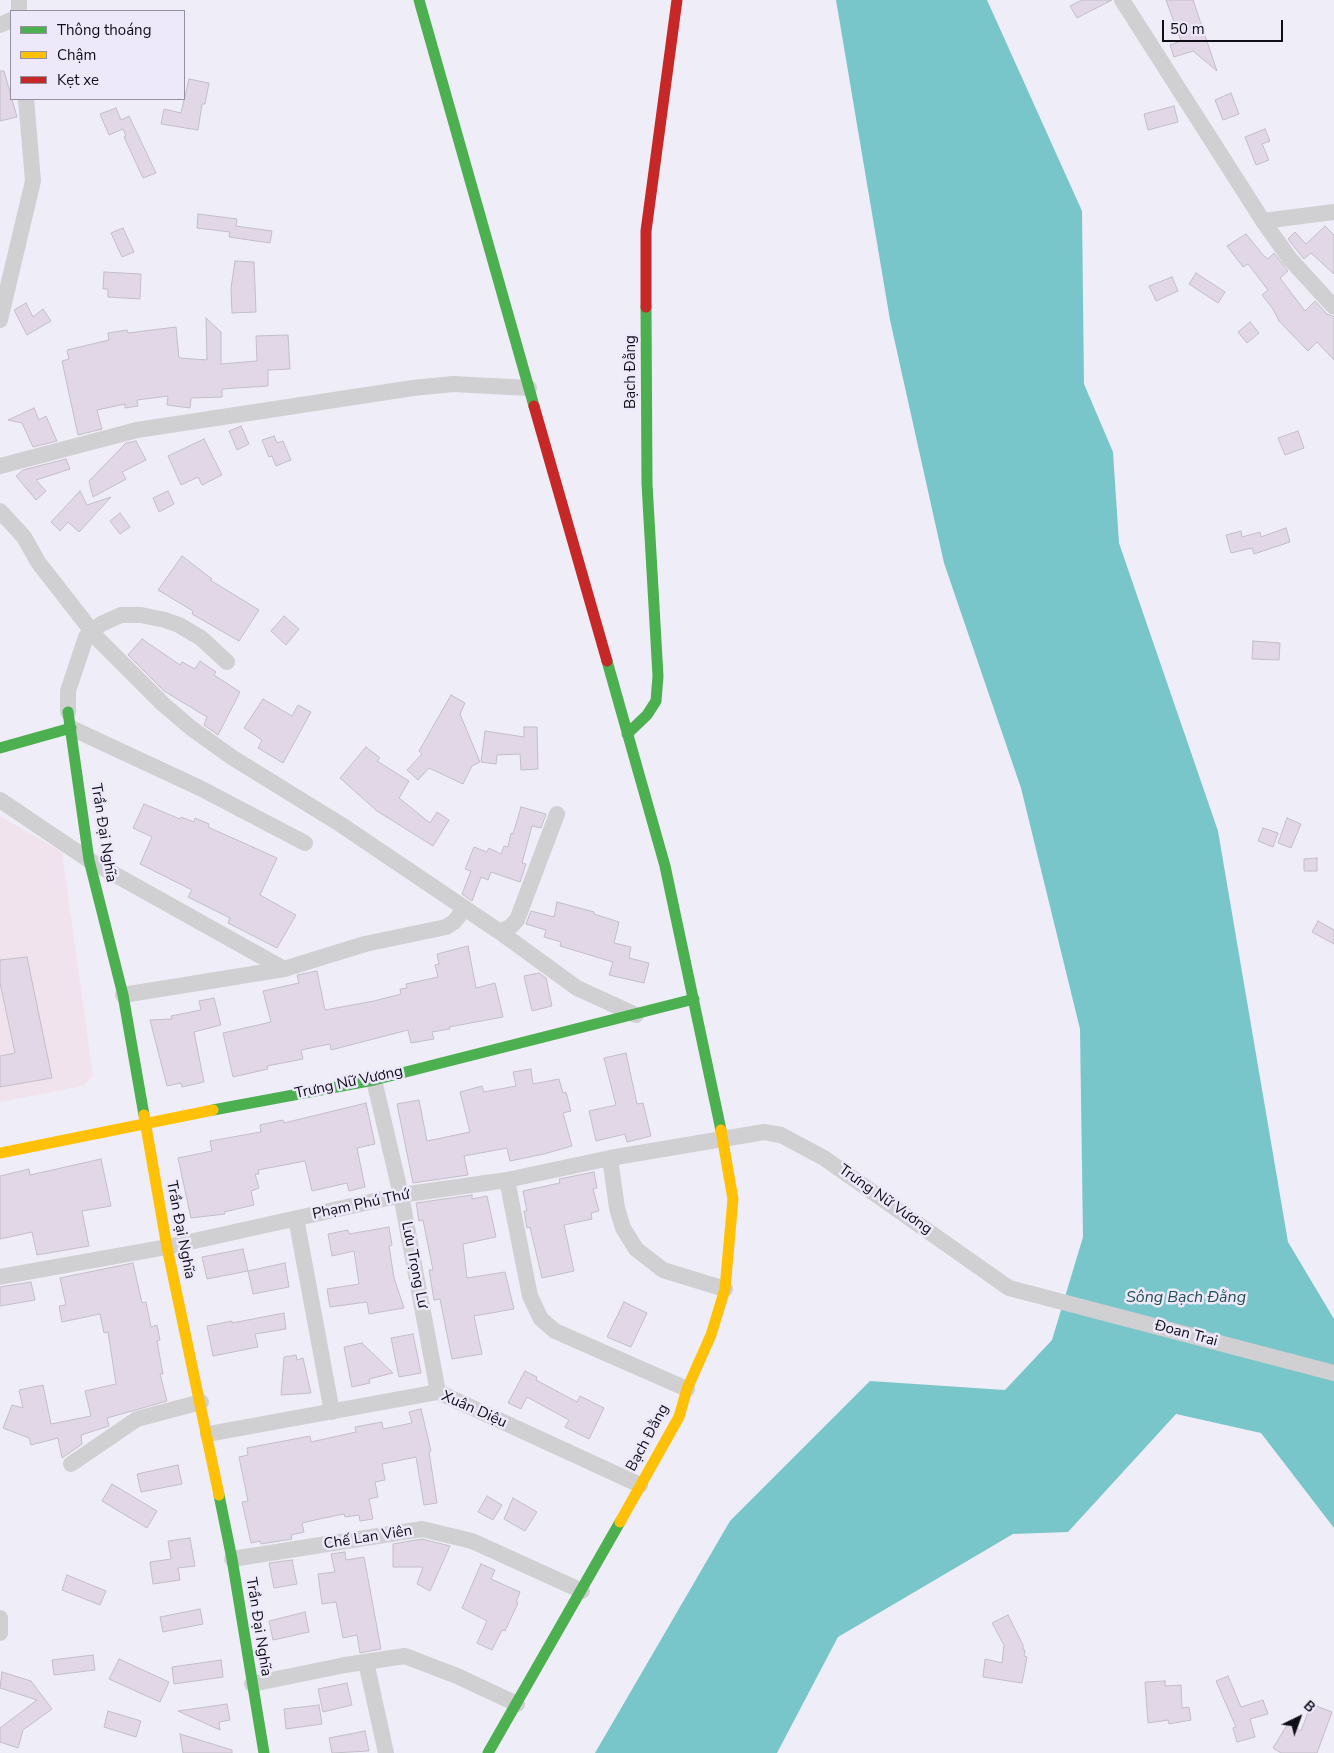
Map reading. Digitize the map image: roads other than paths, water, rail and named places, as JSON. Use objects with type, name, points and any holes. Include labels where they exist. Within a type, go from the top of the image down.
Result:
[{"type":"street","name":"Bạch Đằng","points":[[419,0],[665,866],[723,1137],[734,1199],[725,1289],[712,1335],[687,1389],[679,1416],[582,1591],[488,1753]]},
{"type":"street","name":"Bạch Đằng","points":[[627,734],[647,715],[656,701],[658,676],[647,484],[646,231],[677,0]]},
{"type":"street","points":[[1122,0],[1263,221],[1290,258],[1334,306]]},
{"type":"street","points":[[0,320],[33,181],[26,100]]},
{"type":"street","points":[[1263,221],[1334,212]]},
{"type":"street","points":[[0,466],[137,430],[413,388],[452,384],[529,388]]},
{"type":"street","points":[[0,511],[24,537],[38,562],[92,632],[163,704],[191,728],[233,758],[340,824],[466,908],[577,988],[636,1015]]},
{"type":"street","points":[[70,720],[68,691],[73,671],[86,637],[100,624],[120,615],[141,615],[165,620],[201,638],[227,662]]},
{"type":"street","points":[[0,748],[70,720],[305,843]]},
{"type":"street","name":"Trần Đại Nghĩa","points":[[70,720],[90,860],[123,995],[167,1247],[208,1434],[232,1559],[264,1753]]},
{"type":"street","points":[[0,800],[90,860],[284,969]]},
{"type":"street","points":[[500,932],[510,927],[516,920],[557,814]]},
{"type":"street","points":[[123,995],[284,969],[365,944],[446,927],[454,922],[466,908]]},
{"type":"street","name":"Trưng Nữ Vương","points":[[0,1153],[146,1122],[374,1080],[599,1022],[636,1015],[694,998]]},
{"type":"street","name":"Lưu Trọng Lư","points":[[374,1080],[401,1195],[438,1392]]},
{"type":"street","name":"Trưng Nữ Vương","points":[[723,1137],[764,1132],[781,1135],[824,1158],[1009,1288],[1039,1295]]},
{"type":"street","name":"Phạm Phú Thứ","points":[[0,1277],[167,1247],[401,1195],[508,1180],[610,1158],[723,1137]]},
{"type":"street","points":[[610,1158],[617,1208],[623,1228],[636,1249],[663,1270],[725,1289]]},
{"type":"street","points":[[508,1180],[530,1296],[540,1319],[554,1331],[687,1389]]},
{"type":"street","points":[[296,1218],[332,1412]]},
{"type":"street","name":"Đoan Trai","points":[[1039,1295],[1334,1373]]},
{"type":"street","name":"Xuân Diệu","points":[[208,1434],[438,1392],[640,1485]]},
{"type":"street","points":[[71,1464],[137,1419],[201,1402]]},
{"type":"street","name":"Chế Lan Viên","points":[[232,1559],[422,1529],[472,1541],[582,1591]]},
{"type":"street","points":[[0,1618],[0,1633]]},
{"type":"street","points":[[252,1684],[345,1664],[405,1656],[457,1676],[517,1704]]},
{"type":"street","points":[[366,1662],[386,1753]]},
{"type":"water","name":"Sông Bạch Đằng","points":[[836,0],[987,0],[1082,211],[1084,384],[1113,452],[1119,543],[1218,831],[1288,1242],[1334,1319],[1334,1528],[1261,1433],[1176,1414],[1068,1532],[1013,1534],[838,1637],[777,1753],[595,1753],[730,1521],[870,1381],[1005,1390],[1052,1340],[1083,1237],[1080,1029],[1021,788],[944,563],[890,320]]}]
